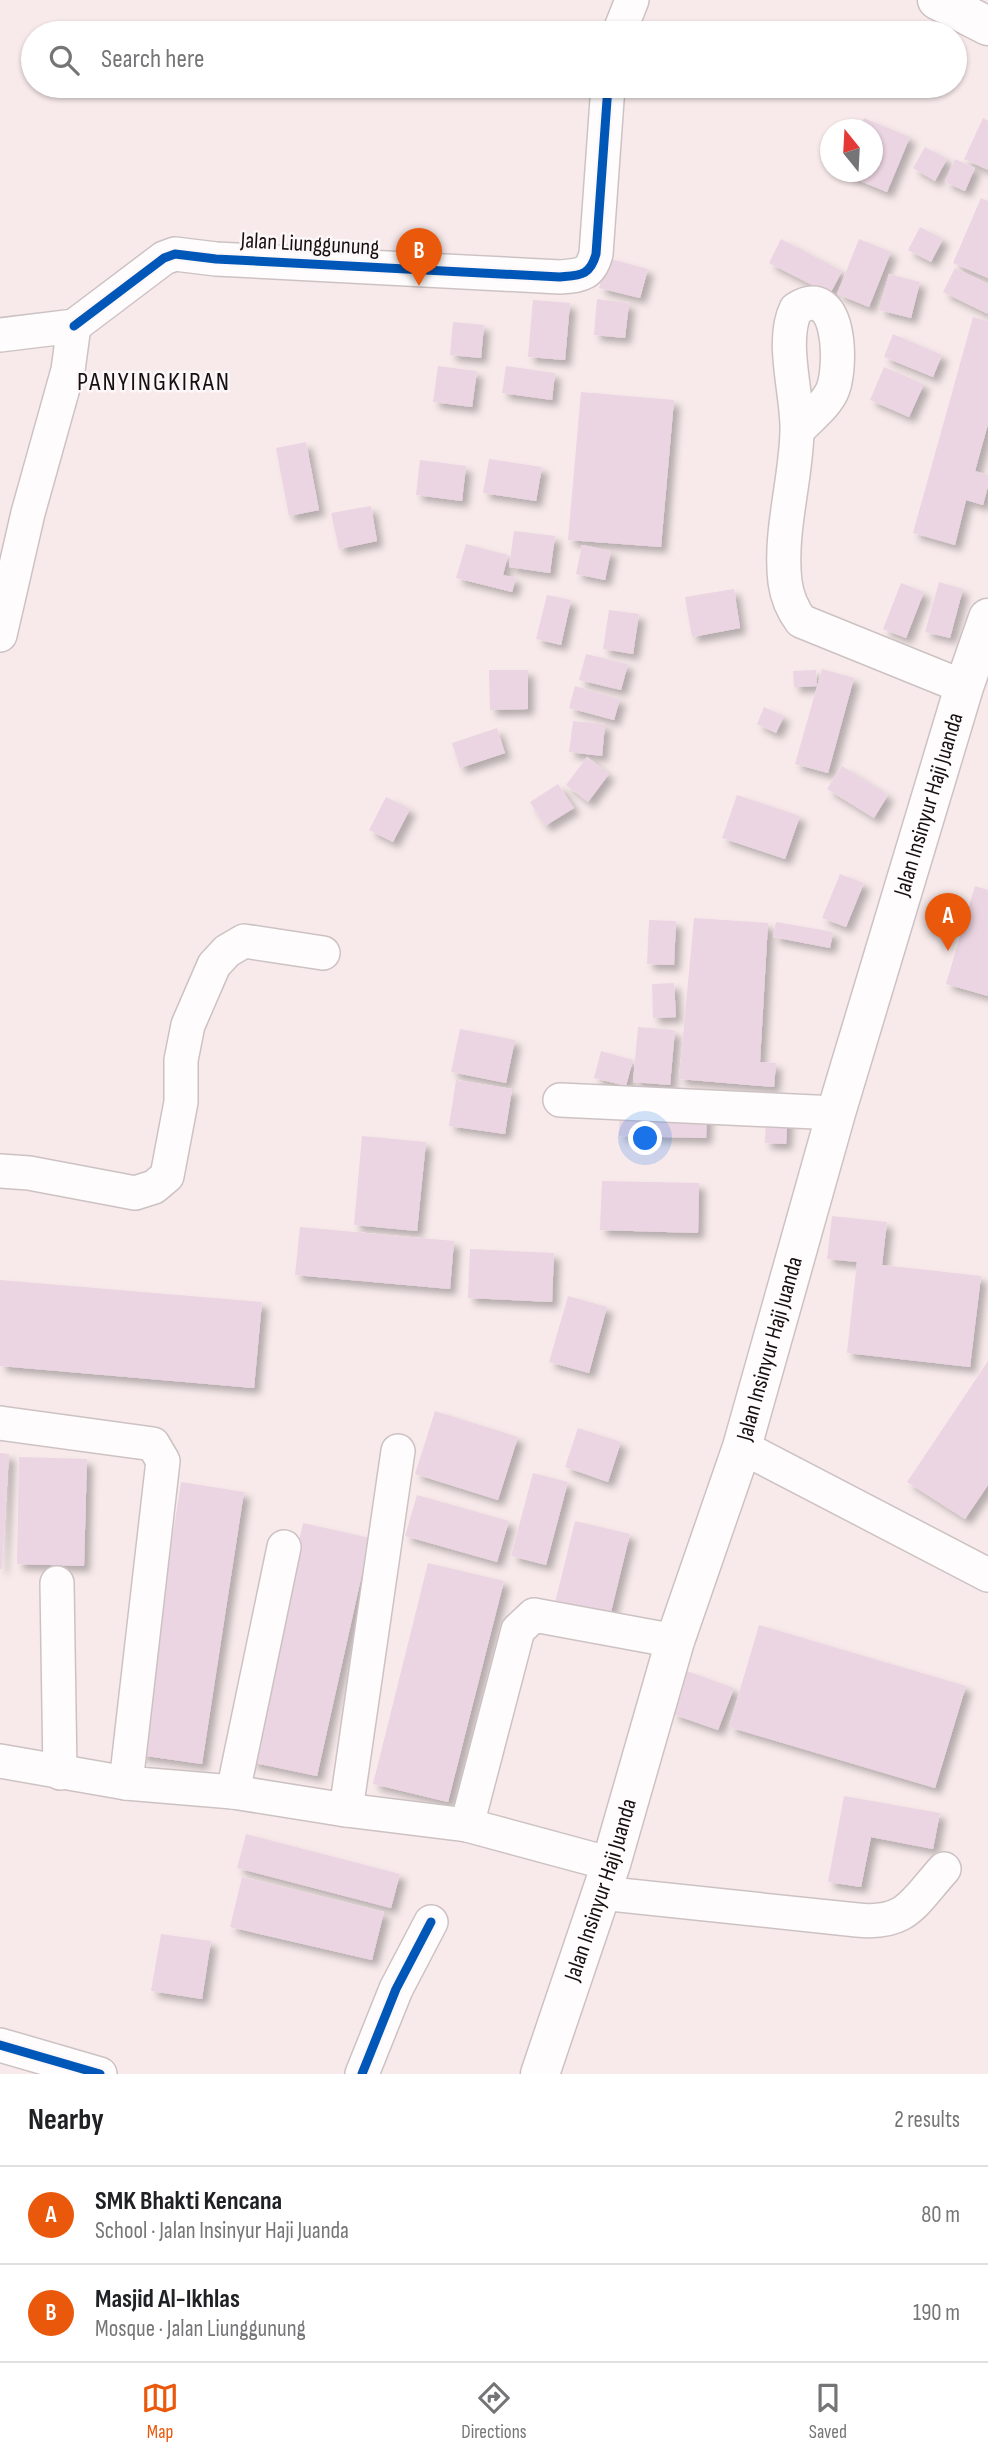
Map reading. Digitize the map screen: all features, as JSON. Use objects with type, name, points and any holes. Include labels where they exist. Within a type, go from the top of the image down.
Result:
[{"type":"main road","points":[[937,0],[988,26]]},
{"type":"main road","name":"Jalan Insinyur Haji Juanda","points":[[540,2074],[606,1879],[674,1641],[742,1447],[836,1112],[964,687],[988,618]]},
{"type":"street","points":[[624,21],[632,0]]},
{"type":"street","name":"Jalan Liunggunung","points":[[74,326],[151,266],[176,254],[216,259],[560,277],[584,273],[592,266],[596,254],[607,98]]},
{"type":"street","points":[[0,335],[74,326],[68,370],[28,513],[0,635]]},
{"type":"street","points":[[797,431],[784,563],[787,595],[793,610],[801,621],[964,687]]},
{"type":"street","points":[[0,1171],[29,1173],[135,1193],[154,1187],[167,1176],[173,1152],[181,1102],[181,1060],[187,1025],[214,965],[227,951],[244,941],[323,953]]},
{"type":"street","points":[[560,1100],[836,1112]]},
{"type":"street","points":[[0,1423],[153,1444],[163,1461],[126,1783]]},
{"type":"street","points":[[742,1447],[988,1575]]},
{"type":"street","points":[[346,1810],[398,1451]]},
{"type":"street","points":[[233,1792],[284,1547]]},
{"type":"street","points":[[57,1583],[60,1773]]},
{"type":"street","points":[[467,1825],[518,1630],[534,1615],[674,1641]]},
{"type":"street","points":[[0,1761],[126,1783],[233,1792],[467,1825],[606,1879],[857,1920],[887,1921],[901,1916],[944,1869]]},
{"type":"street","points":[[362,2074],[396,1989],[431,1922]]},
{"type":"street","points":[[0,2045],[100,2074]]},
{"type":"building","points":[[983,118],[988,121],[988,170],[964,159]]},
{"type":"building","points":[[883,126],[910,137],[887,192],[863,182],[883,182]]},
{"type":"building","points":[[925,147],[947,159],[935,181],[913,168]]},
{"type":"building","points":[[955,159],[975,168],[965,191],[945,182]]},
{"type":"building","points":[[981,198],[988,201],[988,278],[953,263]]},
{"type":"building","points":[[920,227],[943,239],[931,262],[908,250]]},
{"type":"building","points":[[781,239],[842,271],[830,294],[769,263]]},
{"type":"building","points":[[859,239],[891,252],[869,307],[837,294]]},
{"type":"building","points":[[607,258],[648,269],[640,298],[599,288]]},
{"type":"building","points":[[955,268],[988,284],[988,314],[943,292]]},
{"type":"building","points":[[889,274],[920,282],[911,318],[879,310]]},
{"type":"building","points":[[597,299],[629,303],[625,338],[594,335]]},
{"type":"building","points":[[533,300],[570,303],[565,360],[528,357]]},
{"type":"building","points":[[973,317],[988,321],[988,424],[975,471],[988,475],[988,486],[983,505],[966,500],[955,545],[913,533]]},
{"type":"building","points":[[453,322],[484,325],[481,358],[450,355]]},
{"type":"building","points":[[893,334],[942,355],[933,377],[884,357]]},
{"type":"building","points":[[438,366],[477,371],[472,407],[433,402]]},
{"type":"building","points":[[506,366],[555,373],[552,400],[502,393]]},
{"type":"building","points":[[884,367],[924,384],[909,417],[870,400]]},
{"type":"building","points":[[581,392],[674,400],[661,547],[568,540]]},
{"type":"building","points":[[306,442],[319,510],[289,516],[276,448]]},
{"type":"building","points":[[489,459],[542,467],[536,501],[483,493]]},
{"type":"building","points":[[420,460],[466,466],[462,501],[416,495]]},
{"type":"building","points":[[371,506],[377,541],[339,549],[331,513]]},
{"type":"building","points":[[514,531],[555,536],[550,573],[509,567]]},
{"type":"building","points":[[466,544],[508,555],[503,575],[516,578],[512,592],[456,578]]},
{"type":"building","points":[[582,545],[611,551],[605,580],[576,574]]},
{"type":"building","points":[[939,582],[963,589],[950,638],[925,632]]},
{"type":"building","points":[[901,583],[924,592],[906,638],[883,629]]},
{"type":"building","points":[[734,589],[740,628],[692,637],[685,597]]},
{"type":"building","points":[[547,595],[571,600],[561,645],[536,639]]},
{"type":"building","points":[[609,610],[639,614],[633,654],[603,649]]},
{"type":"building","points":[[586,654],[628,664],[621,690],[579,680]]},
{"type":"building","points":[[822,669],[854,678],[828,773],[795,764]]},
{"type":"building","points":[[489,670],[528,670],[528,709],[490,710]]},
{"type":"building","points":[[816,670],[817,686],[794,687],[793,671]]},
{"type":"building","points":[[575,686],[620,699],[614,720],[569,708]]},
{"type":"building","points":[[764,707],[784,716],[776,733],[757,724]]},
{"type":"building","points":[[573,721],[605,724],[602,756],[569,752]]},
{"type":"building","points":[[497,728],[505,753],[460,768],[452,743]]},
{"type":"building","points":[[587,757],[609,774],[588,802],[566,785]]},
{"type":"building","points":[[842,766],[888,795],[874,818],[827,789]]},
{"type":"building","points":[[558,784],[574,808],[545,826],[530,802]]},
{"type":"building","points":[[737,795],[800,816],[785,859],[722,838]]},
{"type":"building","points":[[386,797],[410,809],[393,842],[369,830]]},
{"type":"building","points":[[840,874],[864,883],[846,927],[822,918]]},
{"type":"building","points":[[975,886],[988,890],[988,996],[946,984]]},
{"type":"building","points":[[694,918],[768,923],[760,1062],[776,1063],[774,1087],[679,1079]]},
{"type":"building","points":[[649,920],[676,921],[674,965],[647,964]]},
{"type":"building","points":[[776,922],[833,932],[830,948],[773,937]]},
{"type":"building","points":[[674,983],[676,1017],[653,1018],[652,984]]},
{"type":"building","points":[[638,1027],[675,1030],[670,1085],[633,1082]]},
{"type":"building","points":[[460,1029],[515,1040],[506,1083],[451,1072]]},
{"type":"building","points":[[601,1051],[633,1060],[626,1086],[594,1078]]},
{"type":"building","points":[[456,1080],[512,1089],[505,1134],[449,1126]]},
{"type":"building","points":[[620,1110],[707,1112],[706,1138],[619,1136]]},
{"type":"building","points":[[766,1111],[788,1112],[786,1144],[765,1143]]},
{"type":"building","points":[[362,1136],[426,1142],[417,1231],[354,1225]]},
{"type":"building","points":[[602,1181],[699,1183],[698,1233],[600,1230]]},
{"type":"building","points":[[832,1216],[887,1222],[882,1265],[981,1276],[970,1367],[847,1353],[857,1262],[827,1259]]},
{"type":"building","points":[[300,1227],[454,1241],[450,1289],[295,1275]]},
{"type":"building","points":[[470,1249],[554,1253],[552,1302],[468,1298]]},
{"type":"building","points":[[0,1280],[262,1302],[254,1388],[0,1366]]},
{"type":"building","points":[[568,1296],[607,1307],[589,1373],[549,1362]]},
{"type":"building","points":[[988,1361],[988,1485],[965,1519],[907,1482]]},
{"type":"building","points":[[435,1411],[518,1437],[498,1500],[415,1474]]},
{"type":"building","points":[[578,1428],[621,1442],[608,1482],[565,1467]]},
{"type":"building","points":[[0,1453],[9,1454],[2,1569],[0,1569]]},
{"type":"building","points":[[19,1457],[87,1459],[84,1566],[17,1564]]},
{"type":"building","points":[[533,1473],[568,1482],[546,1565],[511,1556]]},
{"type":"building","points":[[181,1482],[244,1492],[202,1764],[139,1755]]},
{"type":"building","points":[[417,1495],[509,1521],[497,1562],[405,1536]]},
{"type":"building","points":[[575,1521],[630,1534],[609,1620],[554,1607]]},
{"type":"building","points":[[303,1523],[370,1538],[317,1776],[250,1762]]},
{"type":"building","points":[[428,1563],[504,1581],[448,1802],[373,1784]]},
{"type":"building","points":[[759,1625],[966,1686],[935,1788],[729,1727]]},
{"type":"building","points":[[687,1671],[734,1688],[718,1730],[672,1714]]},
{"type":"building","points":[[844,1796],[940,1813],[933,1849],[871,1837],[861,1887],[828,1882]]},
{"type":"building","points":[[246,1834],[400,1874],[391,1908],[237,1868]]},
{"type":"building","points":[[242,1877],[384,1912],[372,1960],[230,1927]]},
{"type":"building","points":[[161,1934],[211,1941],[202,1999],[151,1991]]},
{"type":"cycle path","points":[[74,326],[164,258],[175,254],[216,259],[560,277],[583,273],[591,267],[596,254],[607,98]]},
{"type":"cycle path","points":[[362,2074],[396,1989],[431,1922]]},
{"type":"cycle path","points":[[0,2045],[100,2074]]},
{"type":"place","name":"Masjid Al-Ikhlas","points":[[419,286]]},
{"type":"place","name":"SMK Bhakti Kencana","points":[[948,951]]},
{"type":"district","name":"PANYINGKIRAN","points":[[154,382]]}]
